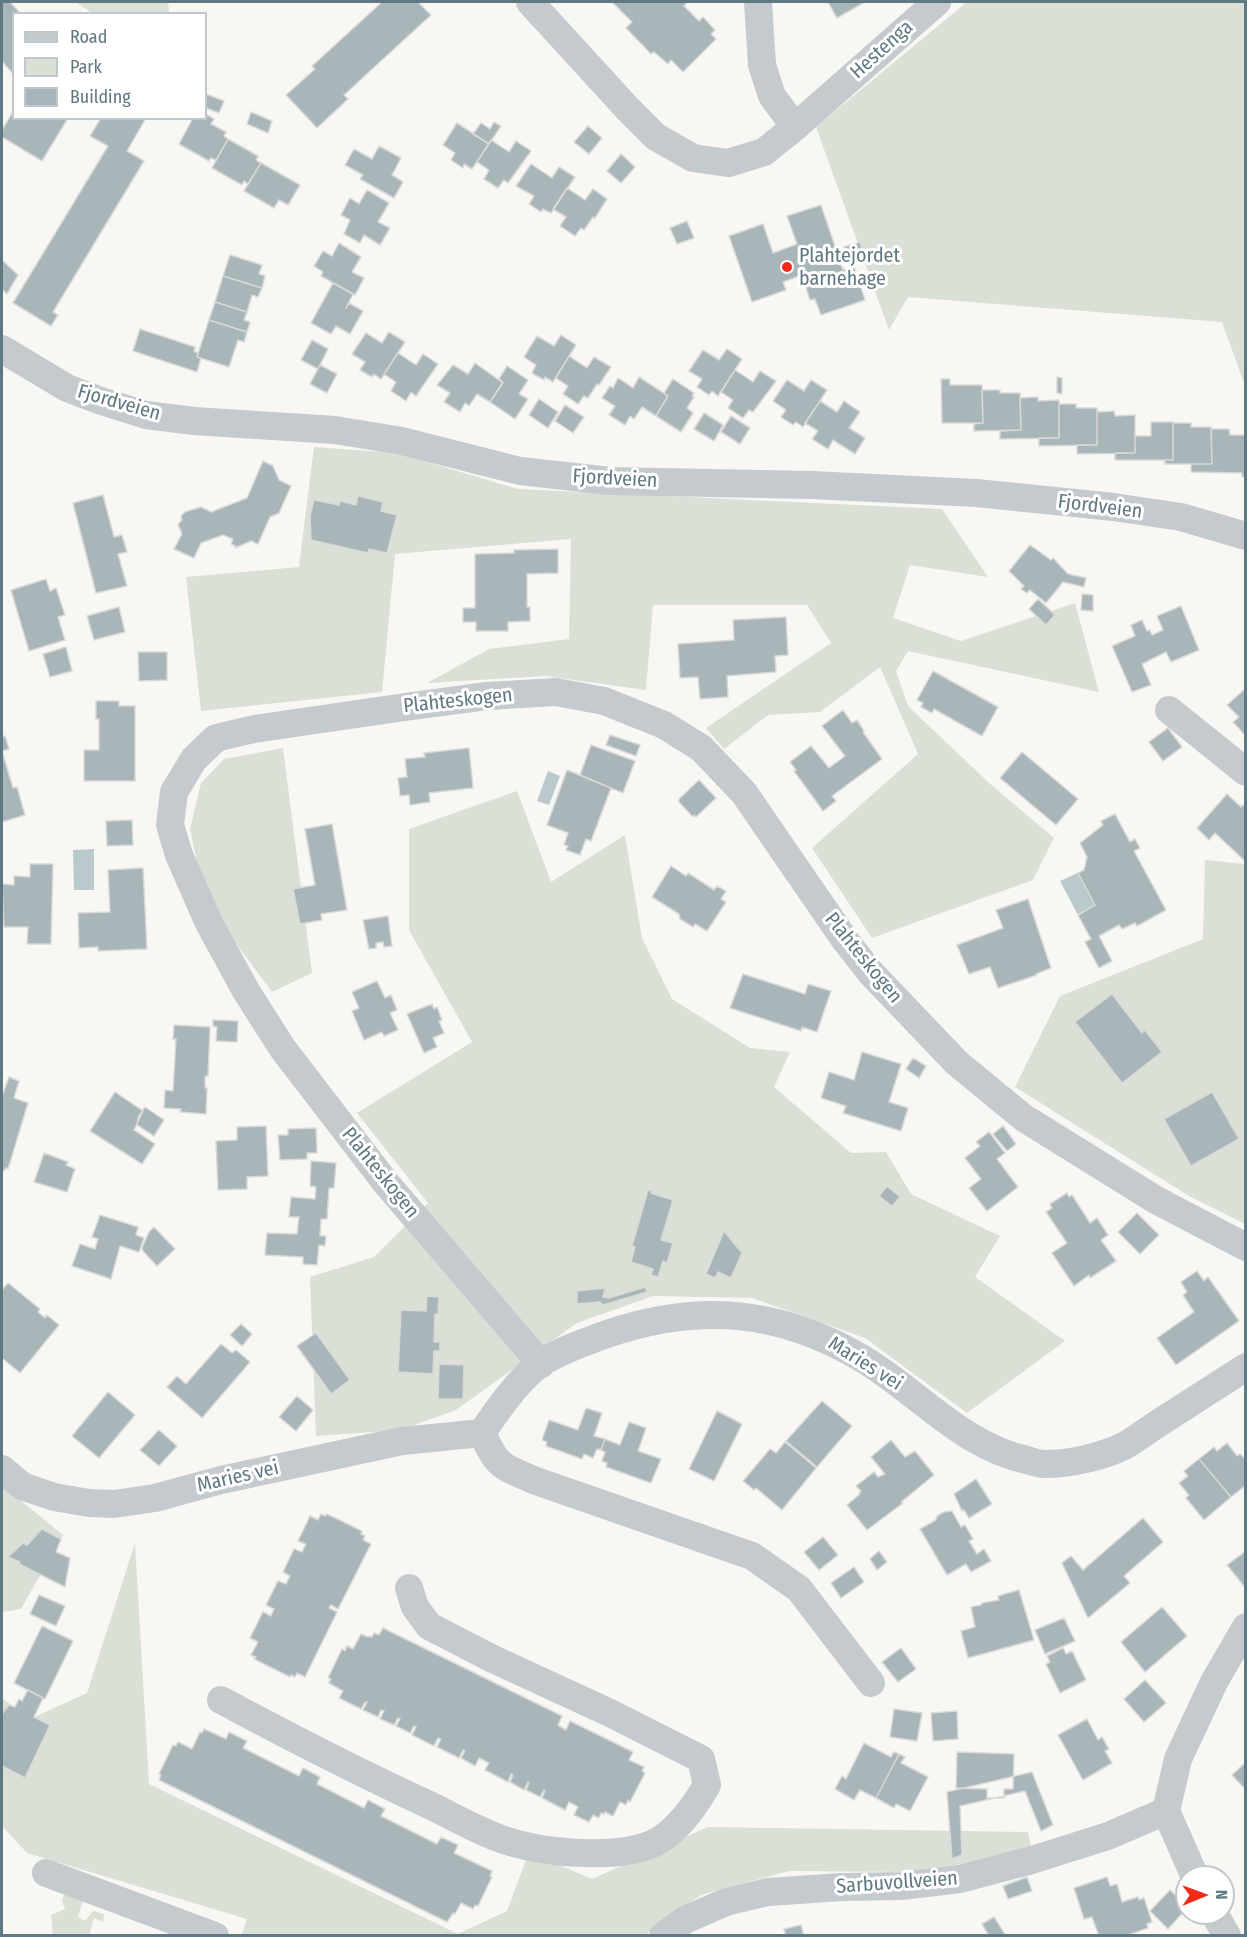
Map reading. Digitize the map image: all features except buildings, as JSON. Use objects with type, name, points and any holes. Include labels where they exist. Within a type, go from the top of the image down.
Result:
[{"type":"street","points":[[530,2],[656,137],[693,158],[728,164],[764,152],[795,127],[772,96],[762,64],[758,2]]},
{"type":"street","name":"Hestenga","points":[[795,127],[937,2]]},
{"type":"street","name":"Fjordveien","points":[[2,349],[68,388],[146,415],[214,423],[335,430],[402,441],[519,471],[610,482],[812,485],[976,493],[1114,507],[1169,516],[1245,537]]},
{"type":"street","name":"Plahteskogen","points":[[541,1364],[386,1183],[283,1049],[246,991],[209,923],[178,855],[170,825],[174,792],[194,759],[216,738],[254,729],[405,706],[487,696],[556,692],[604,701],[664,724],[701,748],[744,793],[845,940],[870,972],[957,1063],[1024,1118],[1070,1148],[1156,1200],[1245,1247]]},
{"type":"street","points":[[1169,710],[1245,772]]},
{"type":"street","name":"Maries vei","points":[[2,1469],[22,1486],[54,1497],[89,1503],[114,1504],[155,1498],[220,1480],[402,1441],[482,1433],[501,1403],[541,1364],[588,1341],[627,1327],[674,1317],[714,1314],[747,1316],[777,1322],[824,1337],[865,1360],[968,1436],[1008,1456],[1044,1464],[1080,1460],[1124,1446],[1245,1367]]},
{"type":"street","points":[[482,1433],[491,1452],[502,1466],[536,1481],[752,1556],[800,1589],[871,1683]]},
{"type":"street","points":[[221,1700],[282,1733],[504,1840],[534,1847],[593,1855],[622,1853],[653,1843],[675,1827],[696,1805],[707,1785],[701,1759],[429,1626],[415,1607],[409,1588]]},
{"type":"street","points":[[1188,1865],[1166,1811],[1178,1759],[1214,1682],[1245,1627]]},
{"type":"street","name":"Sarbuvollveien","points":[[663,1935],[684,1920],[726,1902],[757,1894],[842,1887],[901,1886],[960,1879],[1032,1860],[1108,1836],[1166,1811]]},
{"type":"street","points":[[46,1873],[215,1935]]},
{"type":"green space","points":[[76,2],[168,2],[169,12],[91,12]]},
{"type":"green space","points":[[967,2],[1245,2],[1245,386],[1222,322],[908,297],[889,330],[816,127]]},
{"type":"green space","points":[[314,447],[397,453],[518,489],[942,509],[988,577],[910,565],[893,618],[961,641],[1075,603],[1099,692],[908,651],[896,671],[908,706],[988,782],[1054,838],[1033,880],[872,938],[812,848],[918,754],[880,667],[820,712],[768,715],[724,749],[706,728],[831,643],[807,605],[653,605],[646,690],[545,676],[427,683],[489,649],[569,639],[571,539],[395,554],[382,692],[201,711],[186,577],[299,567]]},
{"type":"green space","points":[[283,748],[312,973],[272,992],[229,934],[199,872],[190,829],[201,783],[224,759]]},
{"type":"green space","points":[[517,791],[551,882],[625,835],[642,938],[672,999],[750,1048],[790,1052],[774,1087],[851,1153],[886,1152],[911,1194],[1000,1236],[975,1277],[1065,1341],[967,1413],[865,1338],[752,1298],[653,1296],[577,1323],[456,1410],[401,1430],[316,1436],[310,1277],[374,1257],[428,1203],[357,1113],[472,1042],[409,930],[409,829]]},
{"type":"green space","points":[[1205,860],[1245,864],[1245,1224],[1189,1196],[1015,1087],[1060,996],[1203,939]]},
{"type":"green space","points":[[2,1485],[63,1535],[21,1609],[2,1612]]},
{"type":"green space","points":[[135,1543],[149,1784],[458,1934],[507,1911],[529,1852],[592,1879],[708,1827],[1028,1832],[1031,1846],[979,1861],[916,1872],[789,1871],[701,1895],[645,1935],[241,1936],[247,1919],[27,1853],[2,1826],[2,1698],[30,1719],[87,1693]]},
{"type":"green space","points":[[65,1891],[83,1901],[78,1917],[85,1921],[93,1911],[104,1914],[103,1922],[94,1918],[89,1936],[53,1935],[51,1915],[65,1909],[62,1901]]},
{"type":"shaded area","points":[[548,771],[560,776],[549,805],[537,801]]},
{"type":"shaded area","points":[[94,849],[94,890],[74,890],[73,850]]},
{"type":"shaded area","points":[[1078,873],[1095,905],[1078,915],[1060,881]]},
{"type":"place","name":"Plahtejordet barnehage","points":[[787,267]]}]
